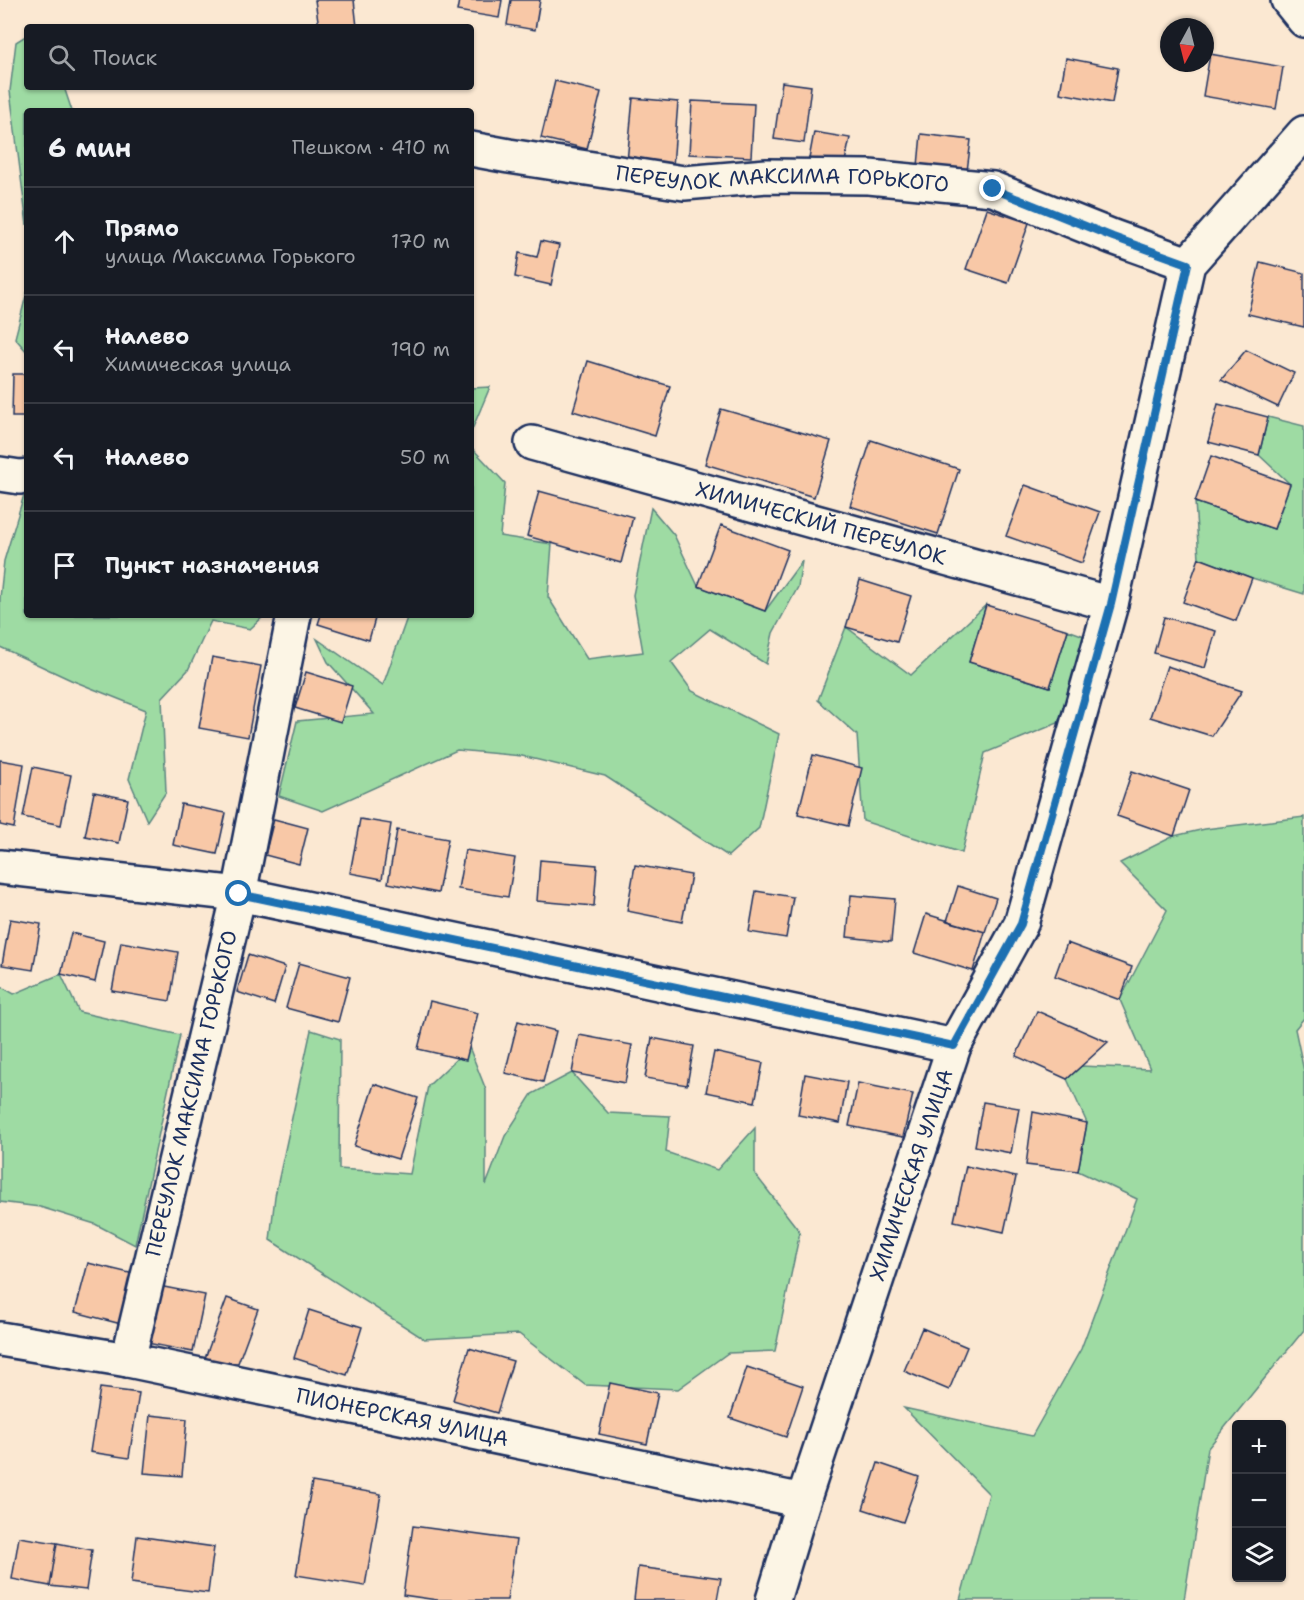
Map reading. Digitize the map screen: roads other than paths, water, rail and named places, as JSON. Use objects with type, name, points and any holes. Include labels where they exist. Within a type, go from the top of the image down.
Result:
[{"type":"street","points":[[1288,0],[1304,20]]},
{"type":"street","name":"ХИМИЧЕСКАЯ УЛИЦА","points":[[773,1600],[803,1501],[954,1046],[1021,924],[1111,604],[1188,264],[1304,133]]},
{"type":"street","name":"ПЕРЕУЛОК МАКСИМА ГОРЬКОГО","points":[[474,150],[684,183],[767,176],[869,177],[993,189],[1188,264]]},
{"type":"street","name":"ХИМИЧЕСКИЙ ПЕРЕУЛОК","points":[[532,442],[1111,604]]},
{"type":"street","points":[[0,474],[24,476]]},
{"type":"street","name":"ПЕРЕУЛОК МАКСИМА ГОРЬКОГО","points":[[128,1360],[239,894],[293,618]]},
{"type":"street","points":[[0,867],[239,894],[954,1046]]},
{"type":"street","name":"ПИОНЕРСКАЯ УЛИЦА","points":[[0,1339],[128,1360],[803,1501]]}]
